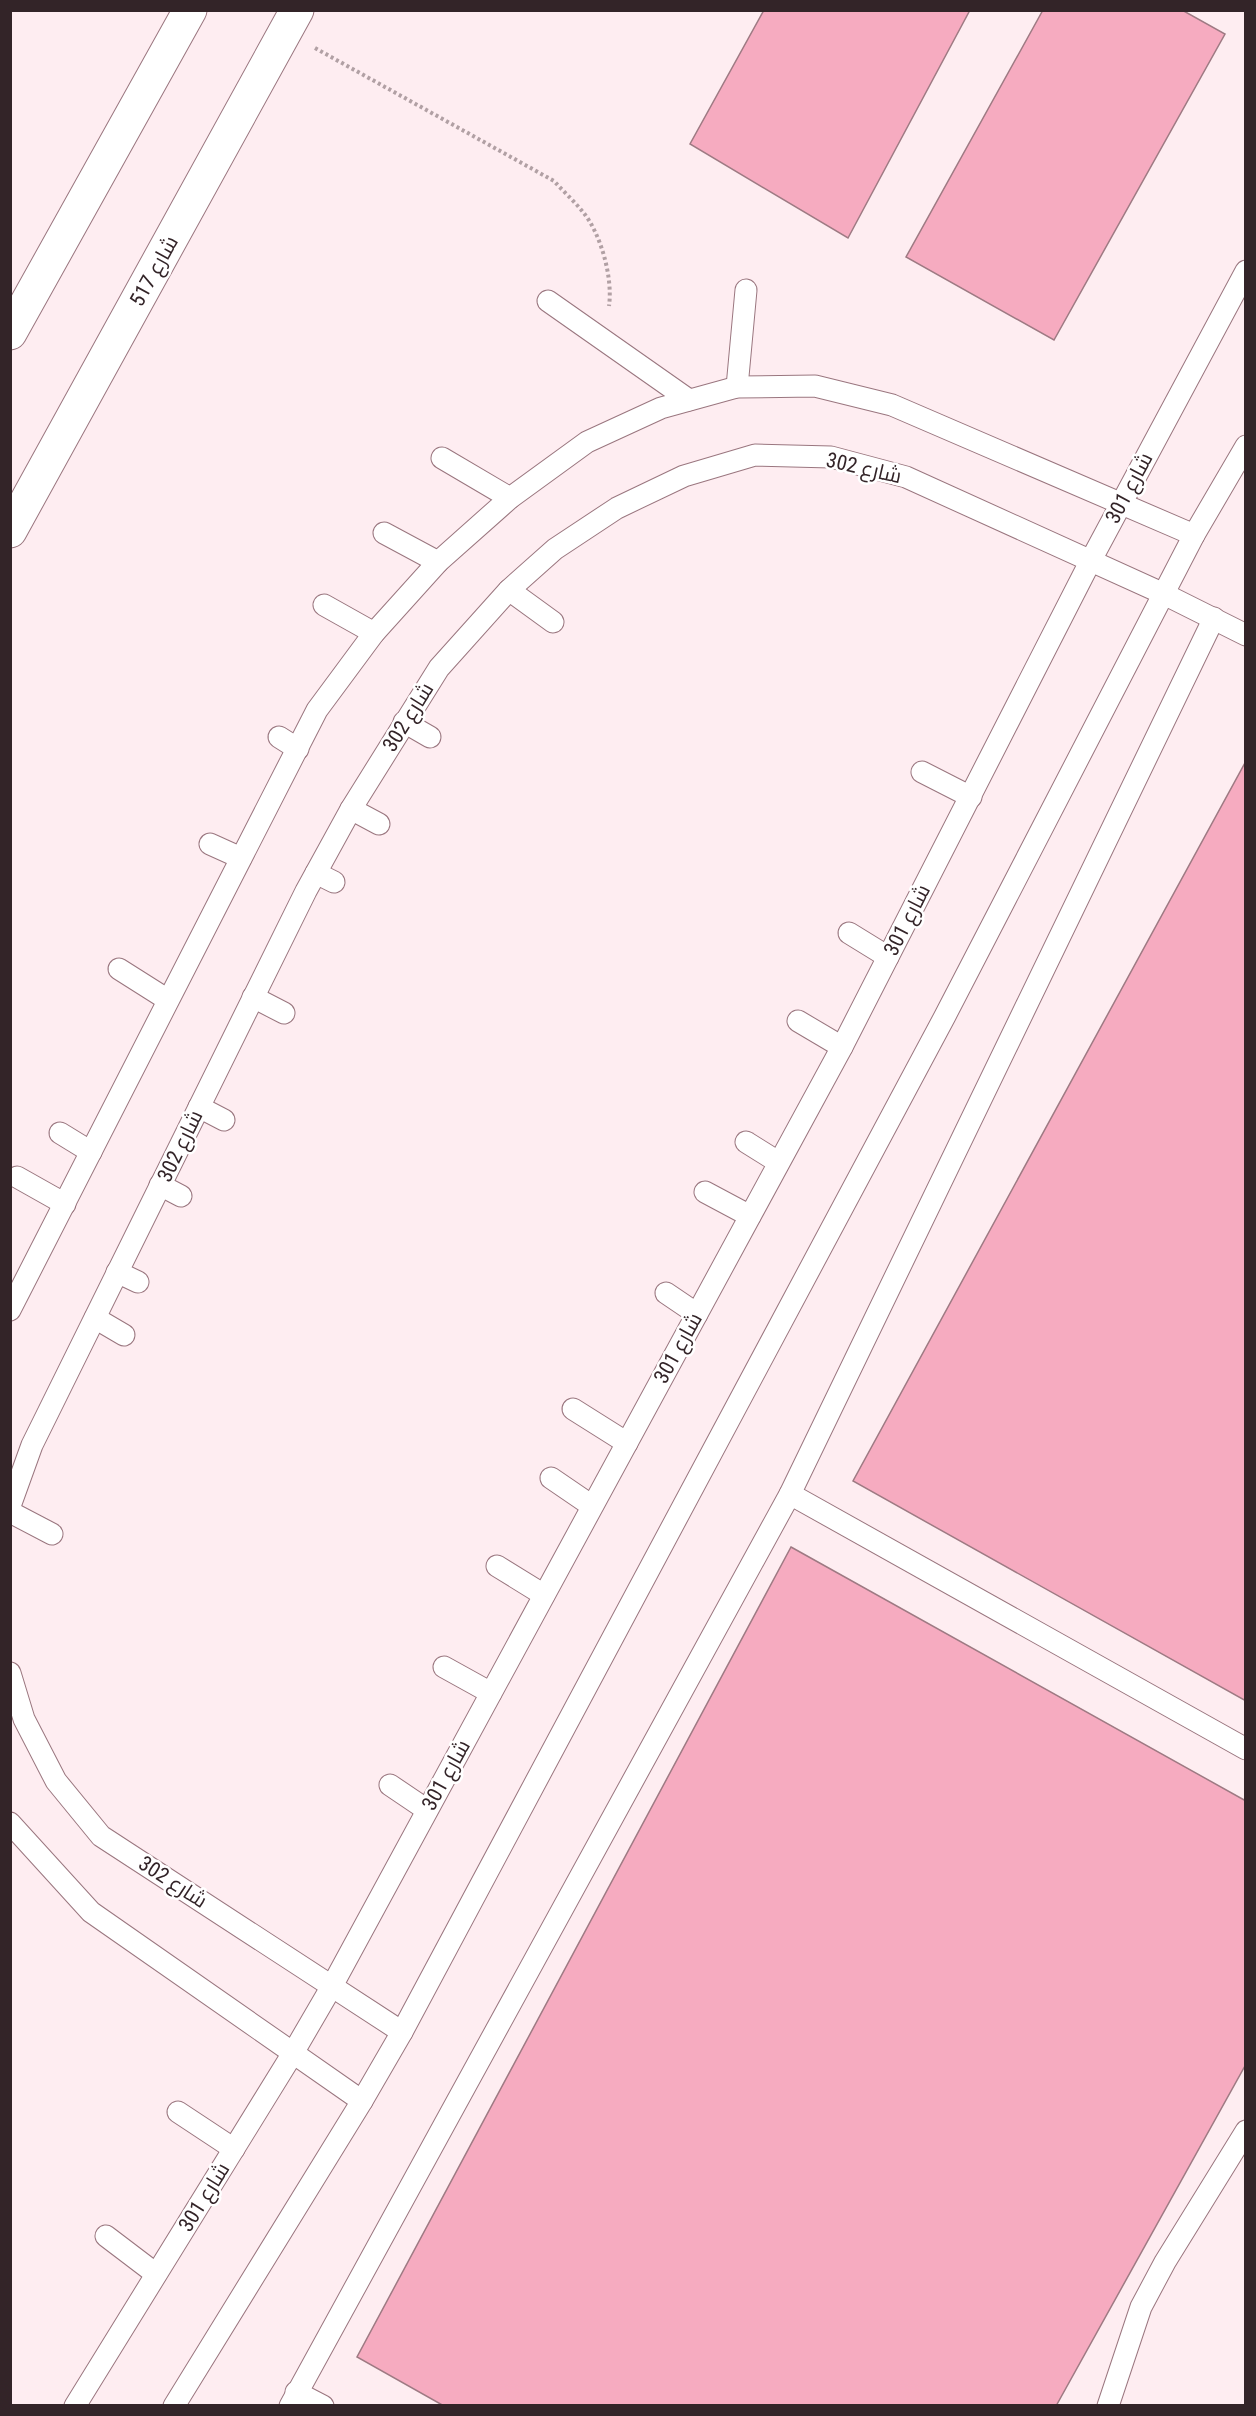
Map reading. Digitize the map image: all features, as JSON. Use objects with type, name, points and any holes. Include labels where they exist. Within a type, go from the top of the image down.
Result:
[{"type":"street","points":[[10,333],[190,10]]},
{"type":"street","name":"شارع 517","points":[[10,531],[291,21]]},
{"type":"lane","name":"شارع 301","points":[[75,2406],[332,1986],[842,1047],[1121,502],[1245,271]]},
{"type":"lane","points":[[737,387],[746,290]]},
{"type":"lane","points":[[548,301],[689,400]]},
{"type":"lane","points":[[12,1304],[317,710],[374,633],[438,562],[510,498],[587,442],[661,408],[737,387],[815,386],[892,405],[1194,535]]},
{"type":"lane","points":[[174,2406],[402,2032],[934,1036],[1194,535],[1245,446]]},
{"type":"lane","name":"شارع 302","points":[[10,1506],[32,1445],[253,998],[325,877],[351,809],[439,668],[509,590],[555,549],[617,508],[684,476],[755,455],[831,457],[906,477],[1091,560],[1245,634]]},
{"type":"lane","points":[[442,458],[510,498]]},
{"type":"lane","points":[[384,533],[438,562]]},
{"type":"lane","points":[[509,590],[553,622]]},
{"type":"lane","points":[[324,605],[374,633]]},
{"type":"lane","points":[[323,2406],[293,2399],[790,1494],[1214,618]]},
{"type":"lane","points":[[404,722],[430,737]]},
{"type":"lane","points":[[279,737],[298,749]]},
{"type":"lane","points":[[922,772],[970,797]]},
{"type":"lane","points":[[351,809],[379,824]]},
{"type":"lane","points":[[210,844],[241,858]]},
{"type":"lane","points":[[849,933],[888,957]]},
{"type":"lane","points":[[119,969],[168,1000]]},
{"type":"lane","points":[[253,998],[284,1013]]},
{"type":"lane","points":[[798,1021],[842,1047]]},
{"type":"lane","points":[[199,1107],[224,1120]]},
{"type":"lane","points":[[60,1133],[91,1152]]},
{"type":"lane","points":[[746,1143],[778,1162]]},
{"type":"lane","points":[[17,1178],[64,1204]]},
{"type":"lane","points":[[160,1185],[181,1196]]},
{"type":"lane","points":[[705,1192],[750,1216]]},
{"type":"lane","points":[[117,1272],[138,1282]]},
{"type":"lane","points":[[666,1293],[697,1314]]},
{"type":"lane","points":[[95,1318],[124,1335]]},
{"type":"lane","points":[[573,1409],[627,1443]]},
{"type":"lane","points":[[551,1478],[592,1506]]},
{"type":"lane","points":[[790,1494],[1245,1749]]},
{"type":"lane","points":[[10,1512],[52,1534]]},
{"type":"lane","points":[[497,1566],[544,1595]]},
{"type":"lane","points":[[444,1667],[491,1693]]},
{"type":"lane","name":"شارع 302","points":[[10,1673],[24,1719],[56,1781],[101,1836],[402,2032]]},
{"type":"lane","points":[[390,1785],[427,1810]]},
{"type":"lane","points":[[10,1823],[91,1912],[362,2101]]},
{"type":"lane","points":[[178,2112],[234,2149]]},
{"type":"lane","points":[[1108,2406],[1141,2307],[1165,2262],[1245,2131]]},
{"type":"lane","points":[[106,2236],[156,2274]]},
{"type":"path","points":[[291,21],[554,181],[584,213],[604,253],[610,297],[603,341]]},
{"type":"building","points":[[764,10],[970,10],[848,238],[690,144]]},
{"type":"building","points":[[1043,10],[1182,10],[1225,34],[1054,340],[906,257]]},
{"type":"building","points":[[1246,761],[1246,1701],[853,1481]]},
{"type":"building","points":[[791,1547],[1246,1801],[1246,2064],[1056,2406],[444,2406],[357,2357]]}]
